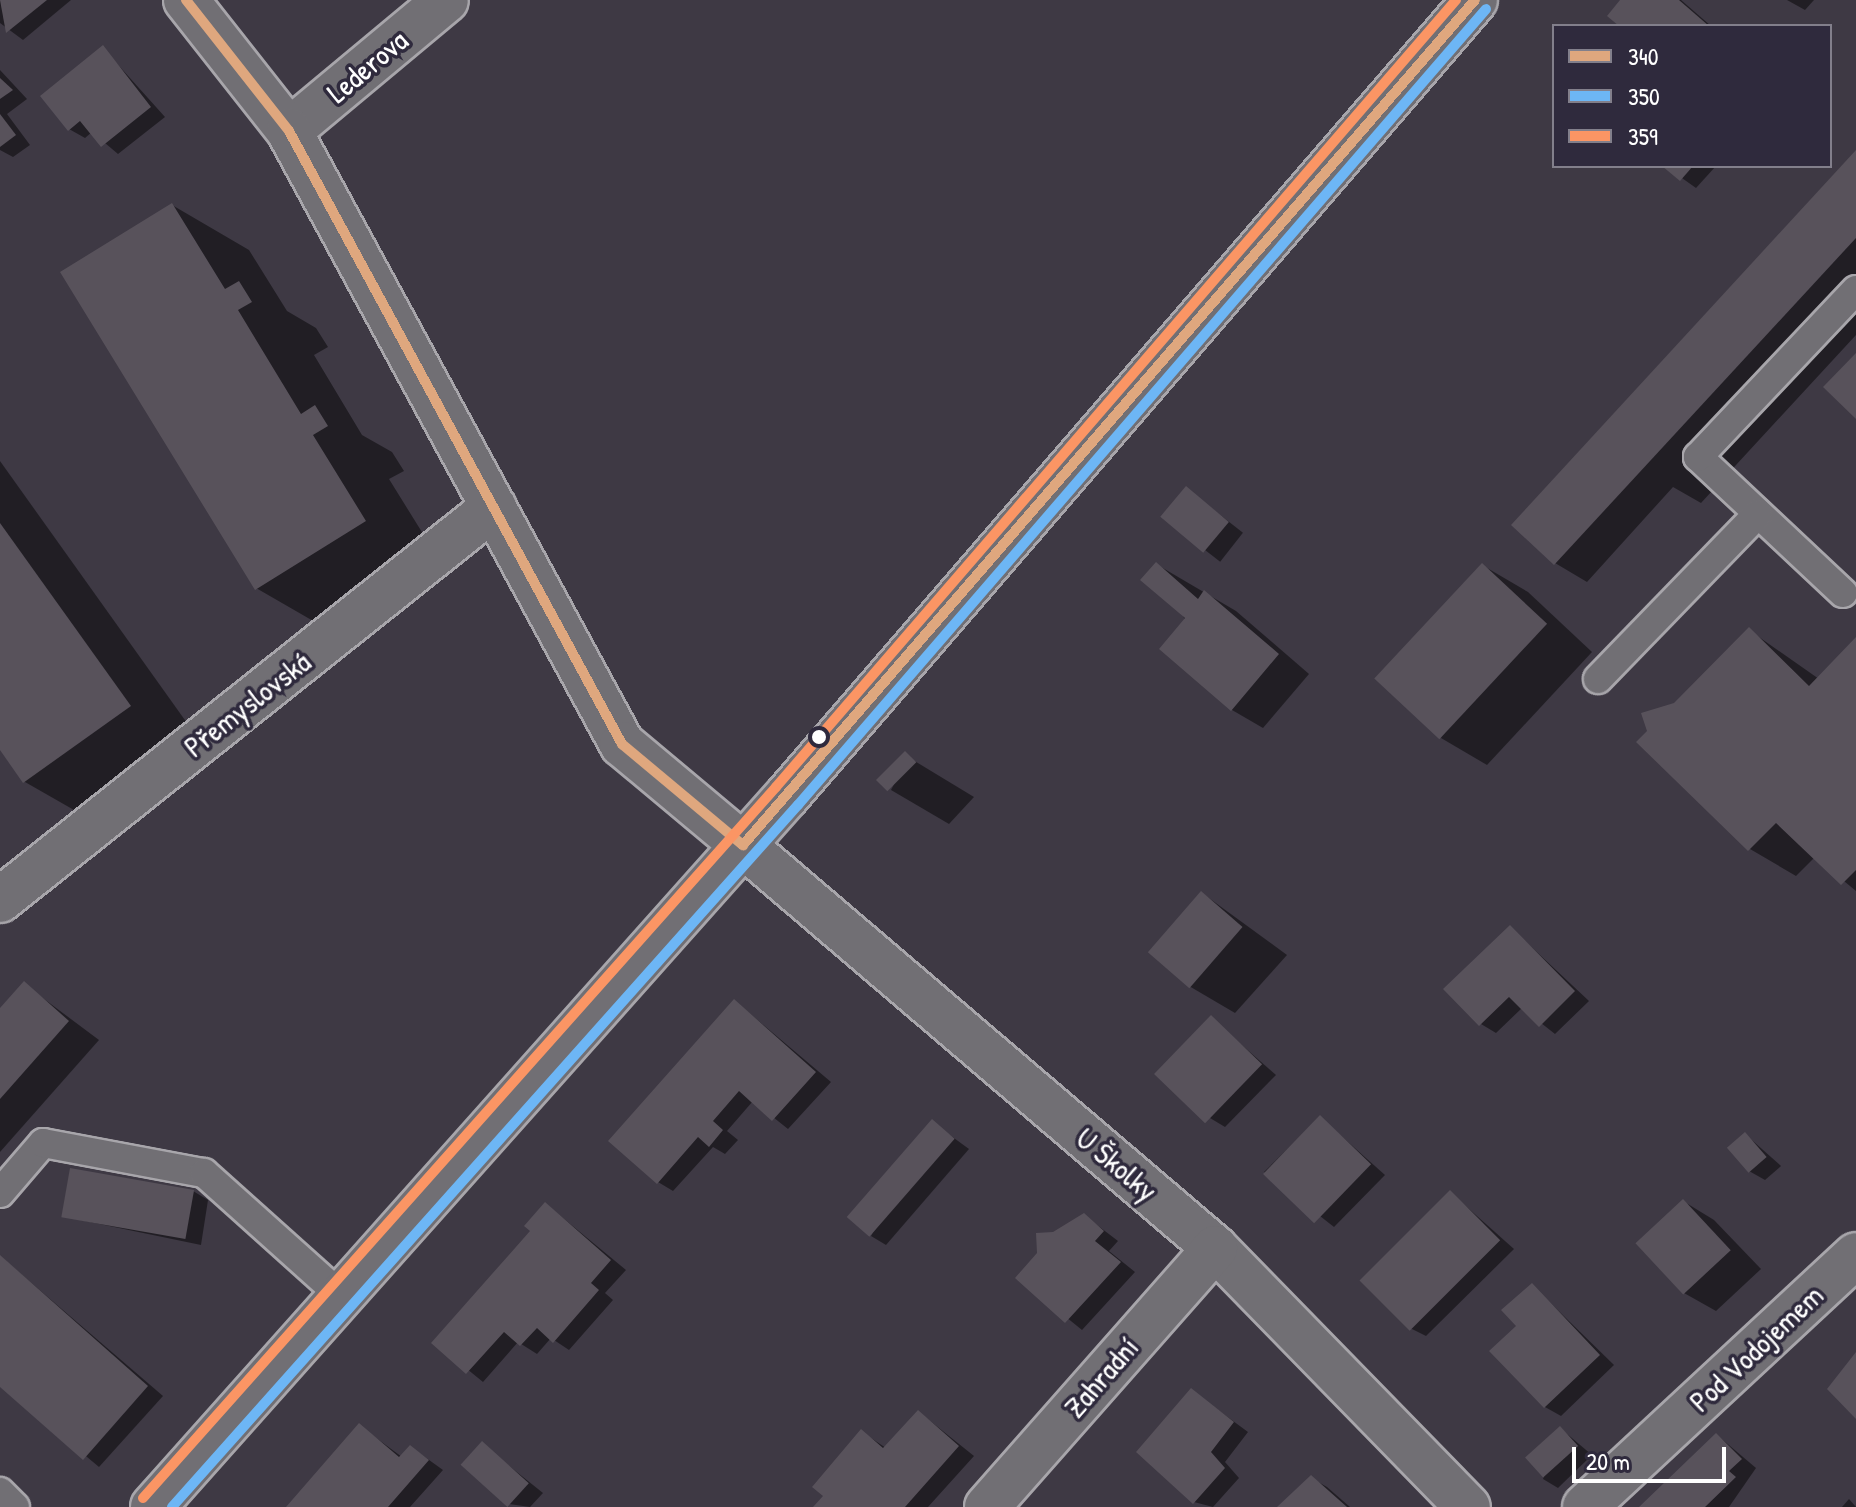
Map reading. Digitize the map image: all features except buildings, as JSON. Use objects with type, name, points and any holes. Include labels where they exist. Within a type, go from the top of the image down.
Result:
[{"type":"street","points":[[186,0],[289,131],[622,744],[743,845]]},
{"type":"street","name":"Lederova","points":[[289,131],[446,0]]},
{"type":"street","points":[[153,1507],[743,845],[1475,0]]},
{"type":"street","name":"Přemyslovská","points":[[0,900],[494,507]]},
{"type":"street","name":"U Školky","points":[[743,845],[1215,1248],[1468,1507]]},
{"type":"street","name":"Zahradní","points":[[987,1507],[1215,1248]]},
{"type":"street","name":"Pod Vodojemem","points":[[1585,1507],[1856,1255]]},
{"type":"lane","points":[[1843,593],[1698,457],[1856,290]]},
{"type":"lane","points":[[1598,679],[1758,514]]},
{"type":"lane","points":[[0,1193],[43,1143],[204,1173],[341,1296]]},
{"type":"lane","points":[[0,1492],[15,1507]]},
{"type":"transit line","name":"340","points":[[186,0],[289,131],[622,744],[743,845]]},
{"type":"transit line","name":"359","points":[[143,1498],[776,787],[1456,0]]},
{"type":"transit line","name":"340","points":[[743,845],[1475,0]]},
{"type":"transit line","name":"350","points":[[172,1507],[798,805],[1486,9]]}]
